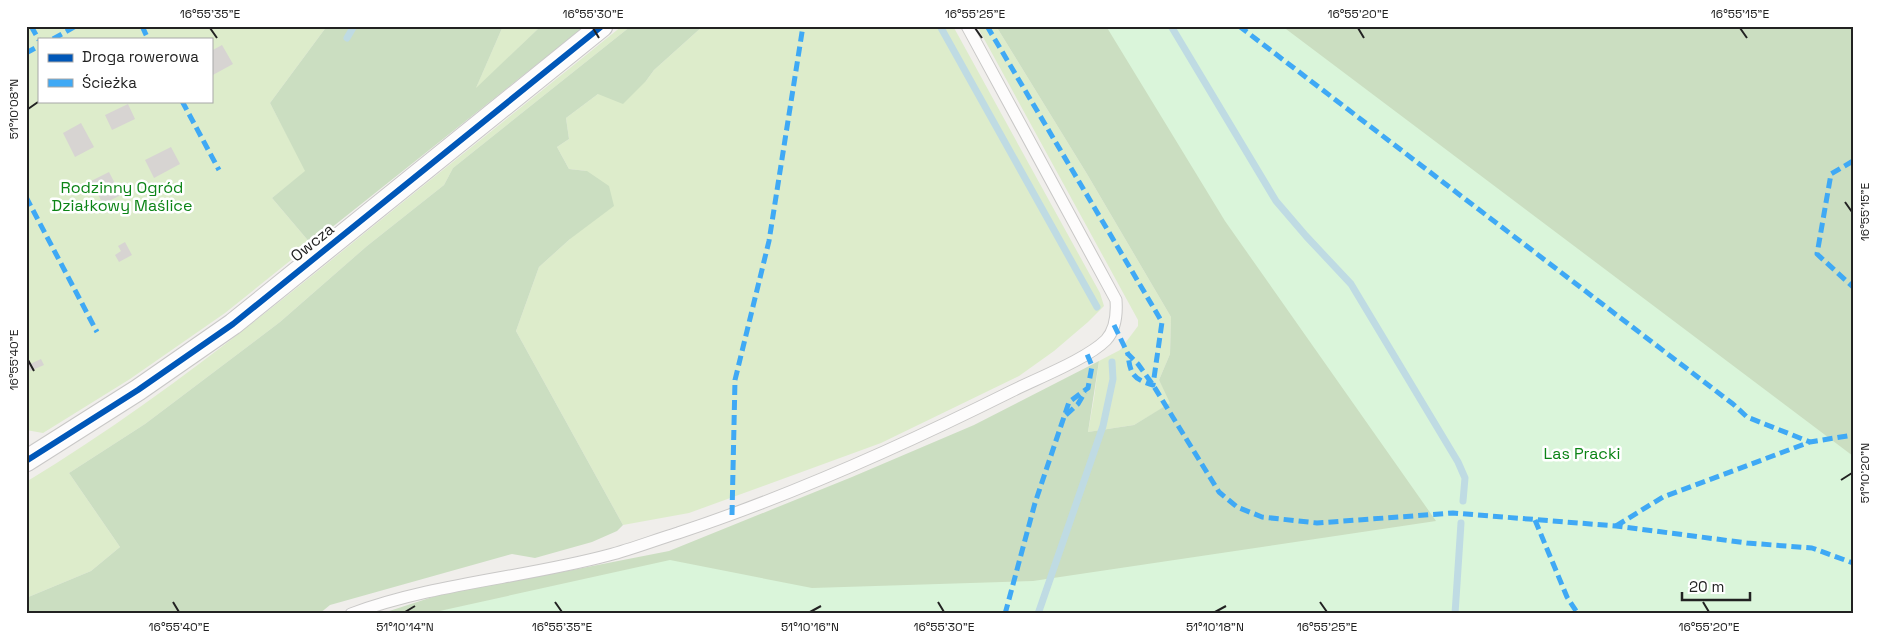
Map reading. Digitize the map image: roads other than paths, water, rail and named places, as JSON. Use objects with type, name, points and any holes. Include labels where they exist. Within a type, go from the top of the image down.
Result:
[{"type":"street","name":"Owcza","points":[[26,461],[138,390],[233,324],[602,26]]},
{"type":"lane","points":[[351,614],[377,604],[445,588],[565,566],[611,555],[744,511],[848,468],[960,417],[1087,354],[1107,339],[1117,315],[1116,300],[967,26]]},
{"type":"waterway","points":[[347,38],[354,26]]},
{"type":"waterway","points":[[940,26],[1097,307]]},
{"type":"waterway","points":[[1171,26],[1276,201],[1351,284],[1458,462],[1465,478],[1463,501]]},
{"type":"waterway","points":[[1038,614],[1103,426],[1113,379],[1112,362]]},
{"type":"waterway","points":[[1455,614],[1461,523]]},
{"type":"park label","name":"Rodzinny Ogród Działkowy Maślice","points":[[122,196]]},
{"type":"park label","name":"Las Pracki","points":[[1582,453]]}]
